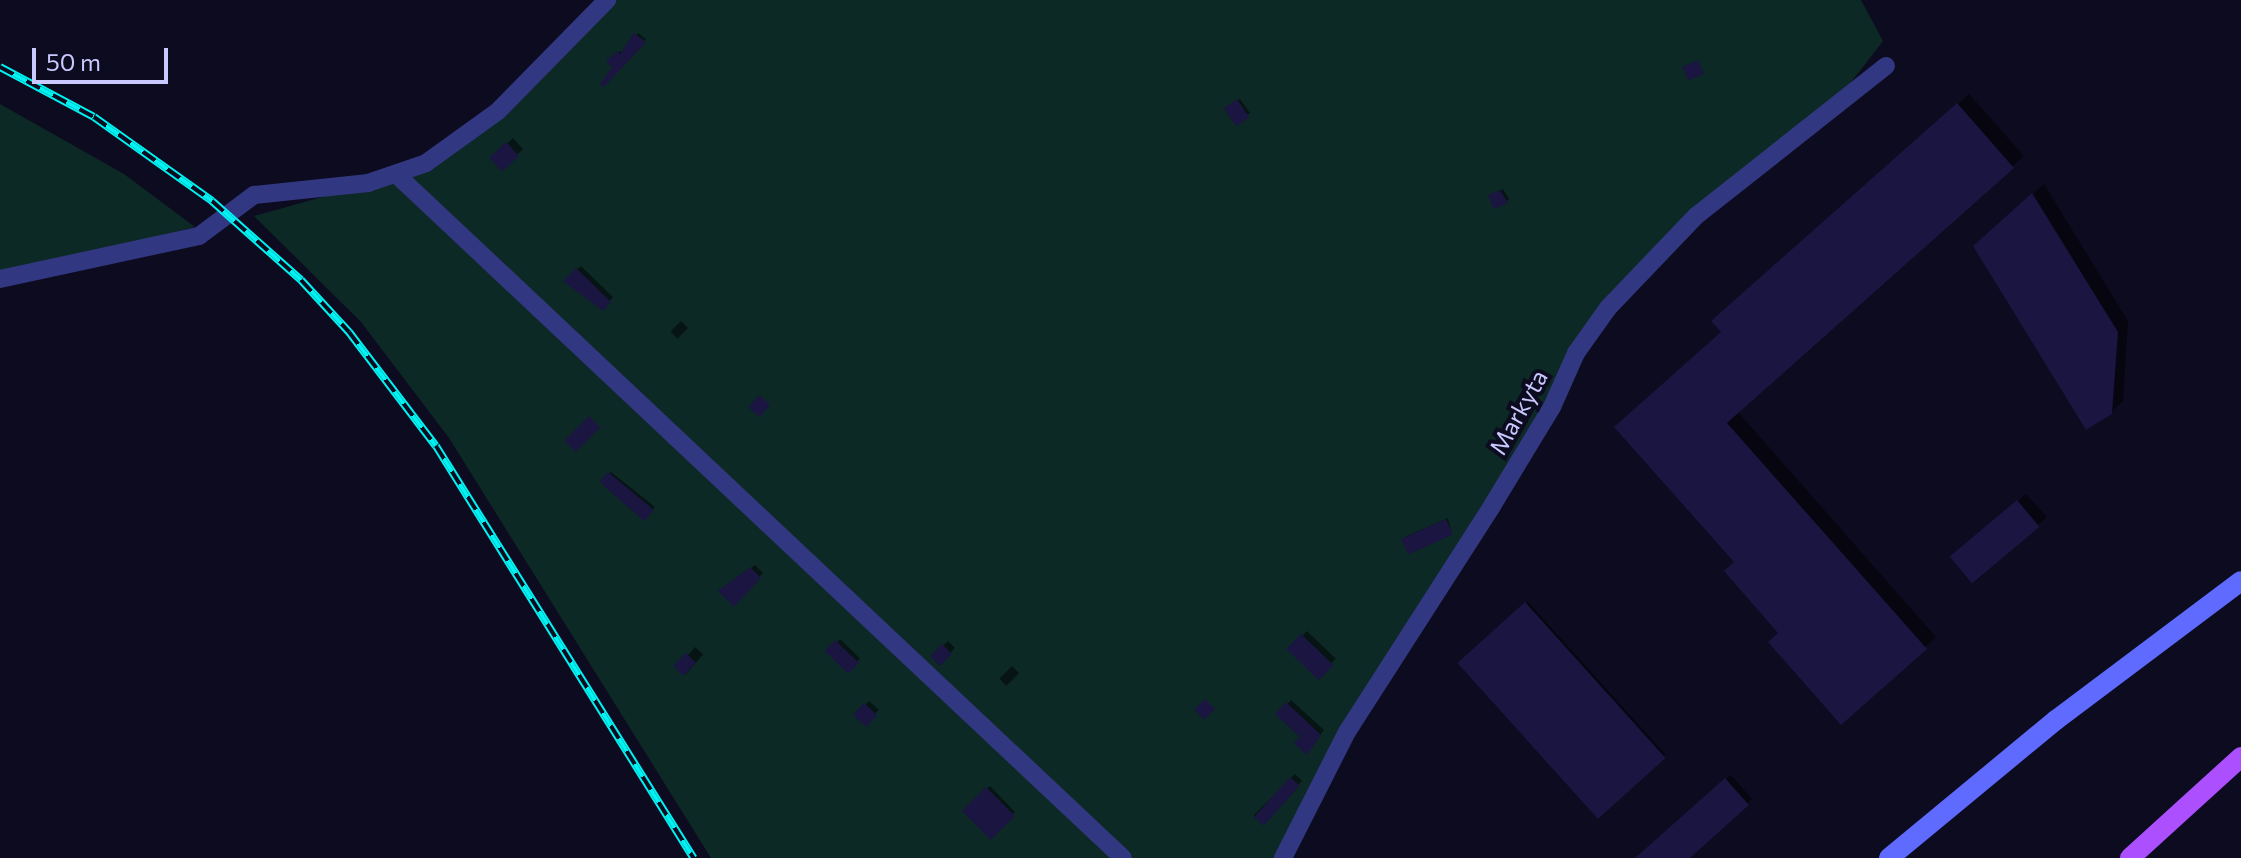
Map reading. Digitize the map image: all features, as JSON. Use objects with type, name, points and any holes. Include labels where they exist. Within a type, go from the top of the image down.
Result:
[{"type":"main road","points":[[1889,858],[2056,720],[2241,581]]},
{"type":"main road","points":[[2130,858],[2241,757]]},
{"type":"street","points":[[0,279],[199,236],[254,195],[398,176],[426,163],[498,111],[607,0]]},
{"type":"street","name":"Markyta","points":[[1283,858],[1347,732],[1492,506],[1552,407],[1576,353],[1608,308],[1696,216],[1886,66]]},
{"type":"street","points":[[398,176],[1123,858]]},
{"type":"green space","points":[[607,0],[1861,0],[1883,41],[1825,116],[1630,282],[1347,732],[1283,858],[711,858],[449,438],[361,322],[254,216],[398,176],[498,111]]},
{"type":"green space","points":[[0,104],[124,174],[195,227],[0,274]]},
{"type":"building","points":[[634,33],[646,42],[604,87],[600,84],[612,67],[606,61],[617,51],[620,54]]},
{"type":"building","points":[[1698,60],[1704,74],[1688,80],[1682,67]]},
{"type":"building","points":[[1237,99],[1249,117],[1236,126],[1224,108]]},
{"type":"building","points":[[1957,103],[2014,168],[1727,423],[1927,649],[1841,725],[1768,642],[1778,633],[1724,571],[1734,562],[1614,427],[1721,332],[1711,321]]},
{"type":"building","points":[[506,142],[519,156],[502,172],[489,158]]},
{"type":"building","points":[[1500,190],[1508,203],[1494,209],[1488,195]]},
{"type":"building","points":[[2032,193],[2118,332],[2112,414],[2086,430],[1973,246]]},
{"type":"building","points":[[576,268],[611,302],[603,311],[563,281]]},
{"type":"building","points":[[759,395],[770,405],[759,417],[748,407]]},
{"type":"building","points":[[589,416],[600,427],[576,452],[564,441]]},
{"type":"building","points":[[608,472],[654,510],[644,521],[600,481]]},
{"type":"building","points":[[2017,500],[2039,527],[1972,583],[1950,557]]},
{"type":"building","points":[[1446,519],[1453,535],[1408,554],[1401,539]]},
{"type":"building","points":[[750,567],[761,578],[734,607],[718,591]]},
{"type":"building","points":[[1525,602],[1666,758],[1598,819],[1457,663]]},
{"type":"building","points":[[1301,634],[1333,665],[1319,680],[1286,649]]},
{"type":"building","points":[[835,640],[859,663],[848,674],[825,651]]},
{"type":"building","points":[[942,644],[952,654],[940,666],[930,656]]},
{"type":"building","points":[[686,653],[696,663],[683,676],[673,666]]},
{"type":"building","points":[[1205,699],[1215,709],[1204,720],[1194,710]]},
{"type":"building","points":[[1286,702],[1321,735],[1307,755],[1294,743],[1300,737],[1275,714]]},
{"type":"building","points":[[864,703],[877,715],[866,727],[853,715]]},
{"type":"building","points":[[1290,777],[1300,786],[1264,826],[1254,817]]},
{"type":"building","points":[[1725,778],[1749,805],[1690,858],[1635,858]]},
{"type":"building","points":[[986,787],[1015,816],[991,840],[962,811]]},
{"type":"railway","points":[[0,67],[94,117],[212,201],[301,280],[349,332],[436,446],[693,858]]}]
